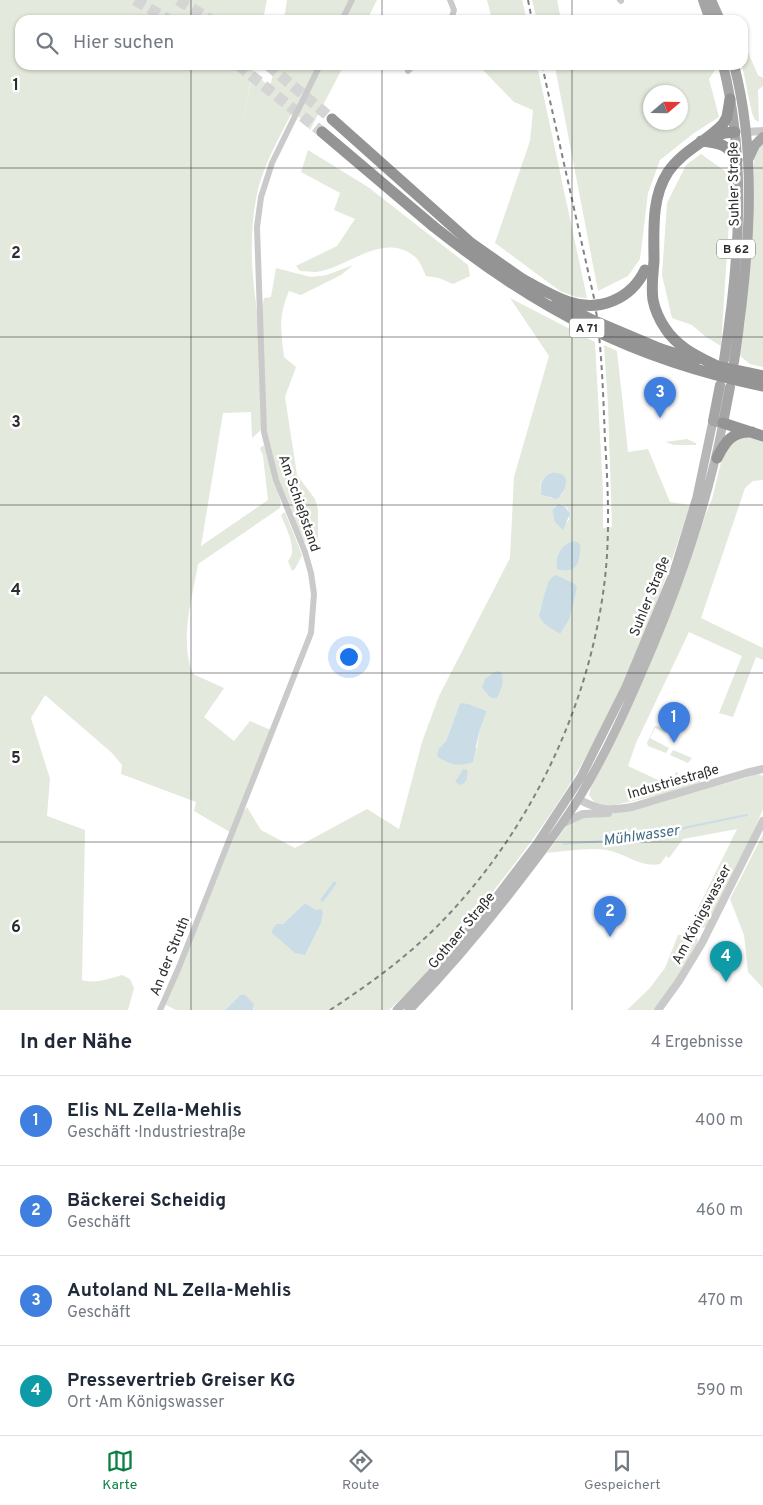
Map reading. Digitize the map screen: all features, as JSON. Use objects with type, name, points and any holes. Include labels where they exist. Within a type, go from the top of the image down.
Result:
[{"type":"highway","points":[[725,363],[683,347],[674,340],[664,327],[656,310],[649,271],[657,200],[664,179],[676,162],[723,124],[727,117],[730,99]]},
{"type":"highway","name":"A 71","points":[[332,119],[471,242],[520,278],[558,302],[625,335],[661,349],[725,363],[763,376]]},
{"type":"highway","name":"A 71","points":[[322,132],[434,226],[492,271],[531,296],[587,328],[622,344],[677,364],[763,386]]},
{"type":"highway","points":[[701,142],[718,134],[740,132]]},
{"type":"highway","points":[[701,142],[723,145],[742,161]]},
{"type":"highway","points":[[520,278],[569,302],[592,306],[609,303],[623,296],[649,271]]},
{"type":"highway","points":[[718,422],[763,436]]},
{"type":"highway","points":[[716,458],[733,435],[741,432],[752,432]]},
{"type":"main road","points":[[703,0],[708,15]]},
{"type":"main road","points":[[711,0],[718,15]]},
{"type":"main road","name":"Suhler Straße","points":[[724,70],[740,132]]},
{"type":"main road","name":"Suhler Straße","points":[[725,363],[742,161],[740,132],[742,103],[735,70]]},
{"type":"main road","points":[[742,161],[763,137]]},
{"type":"main road","name":"Suhler Straße","points":[[564,803],[599,741],[634,670],[663,602],[692,516],[718,422],[725,386]]},
{"type":"main road","name":"Suhler Straße","points":[[563,823],[619,723],[672,602],[698,526],[716,458],[718,422]]},
{"type":"main road","points":[[564,803],[576,800]]},
{"type":"main road","name":"Gothaer Straße","points":[[397,1010],[446,959],[519,868],[564,803]]},
{"type":"main road","name":"Gothaer Straße","points":[[409,1010],[452,964],[532,865],[563,823]]},
{"type":"street","points":[[344,15],[352,0]]},
{"type":"street","points":[[450,0],[454,10],[452,15]]},
{"type":"street","name":"Am Schießstand","points":[[201,910],[312,633],[314,594],[311,573],[276,480],[264,432],[260,368],[257,227],[261,197],[272,163],[318,70]]},
{"type":"street","points":[[740,132],[763,131]]},
{"type":"street","name":"Industriestraße","points":[[576,800],[596,808],[615,810],[632,807],[763,769]]},
{"type":"street","points":[[575,786],[573,791],[576,800],[582,811],[590,814]]},
{"type":"street","points":[[563,823],[577,816],[606,814],[615,810]]},
{"type":"street","name":"Am Königswasser","points":[[658,1010],[679,981],[702,943],[762,824]]},
{"type":"street","name":"An der Struth","points":[[160,1010],[180,967],[201,910]]},
{"type":"shaded area","points":[[0,0],[267,0],[264,15],[15,15],[15,70],[253,70],[239,140],[253,72],[270,87],[274,70],[341,70],[310,130],[293,110],[263,172],[254,210],[252,243],[254,292],[259,324],[264,298],[271,297],[276,268],[311,277],[327,275],[353,265],[341,275],[301,295],[289,291],[283,308],[281,331],[284,357],[296,367],[285,397],[297,475],[315,499],[318,509],[318,539],[307,544],[299,536],[261,430],[252,438],[251,412],[223,413],[201,546],[268,500],[263,456],[260,448],[264,445],[281,503],[280,508],[198,564],[188,619],[187,647],[193,674],[224,688],[204,717],[234,741],[250,721],[273,731],[242,813],[247,807],[261,830],[295,848],[367,809],[399,829],[422,742],[439,696],[510,558],[514,477],[549,356],[510,298],[595,342],[603,492],[603,528],[612,527],[604,345],[617,351],[628,452],[648,449],[670,502],[690,505],[651,618],[620,691],[584,761],[542,826],[498,885],[434,964],[389,1010],[253,1010],[244,994],[240,995],[225,1010],[176,1010],[164,1004],[233,834],[194,811],[196,802],[121,774],[122,765],[112,753],[45,695],[31,718],[50,779],[47,816],[85,830],[82,980],[97,981],[122,975],[130,979],[134,988],[128,1010],[0,1010]],"holes":[[[554,472],[565,478],[562,495],[551,498],[541,495],[540,487],[542,480]],[[558,504],[562,504],[568,509],[569,520],[566,523],[554,516],[552,510]],[[580,545],[579,560],[557,565],[560,551]],[[548,584],[577,589],[570,618],[560,633],[539,612]],[[460,703],[487,711],[479,732],[477,748],[439,748],[446,741]],[[305,903],[316,910],[271,933],[276,924],[283,924]]]},
{"type":"shaded area","points":[[287,0],[377,0],[370,15],[285,15]]},
{"type":"shaded area","points":[[487,0],[522,0],[526,15],[491,15]]},
{"type":"shaded area","points":[[532,0],[557,0],[560,15],[536,15]]},
{"type":"shaded area","points":[[748,52],[758,75],[763,78],[763,86],[758,90],[759,122],[755,120],[743,70],[748,70]]},
{"type":"shaded area","points":[[483,70],[538,70],[587,298],[576,297],[560,291],[495,243],[530,141],[533,110],[514,102]]},
{"type":"shaded area","points":[[556,70],[715,70],[709,79],[719,117],[694,133],[660,160],[648,193],[640,259],[628,276],[598,291]]},
{"type":"shaded area","points":[[763,142],[763,367],[750,364],[739,355],[745,320],[753,214],[754,160],[756,151]]},
{"type":"shaded area","points":[[308,150],[368,187],[468,265],[470,276],[453,284],[439,278],[426,276],[420,263],[414,256],[402,249],[389,248],[364,253],[328,269],[316,272],[300,271],[296,266],[337,246],[355,219],[334,210],[340,193],[301,172]]},
{"type":"shaded area","points":[[701,154],[732,176],[721,346],[706,337],[692,325],[672,318],[662,275],[667,203],[686,165]]},
{"type":"shaded area","points":[[741,435],[763,440],[763,480],[753,481],[745,488],[701,618],[763,648],[763,660],[756,657],[733,717],[719,713],[742,656],[689,632],[636,743],[628,766],[671,786],[676,772],[678,773],[678,778],[693,784],[697,776],[700,775],[700,783],[664,794],[615,805],[604,806],[595,803],[589,795],[592,782],[685,575],[712,499],[724,450]]},
{"type":"shaded area","points":[[687,439],[696,443],[696,445],[674,445],[665,442]]},
{"type":"shaded area","points":[[285,512],[302,555],[292,571],[288,561],[291,556],[292,545],[281,515]]},
{"type":"shaded area","points":[[655,726],[674,733],[673,736],[655,728],[650,738],[669,748],[666,753],[648,746],[647,743]]},
{"type":"shaded area","points":[[673,750],[692,758],[688,763],[670,755]]},
{"type":"shaded area","points":[[758,774],[763,776],[763,809],[749,843],[707,927],[697,929],[695,914],[737,829],[683,839],[669,858],[666,856],[660,864],[653,865],[599,849],[547,853],[567,825],[582,815],[602,815],[633,810]]},
{"type":"shaded area","points":[[763,834],[763,988],[748,972],[744,935],[730,899]]},
{"type":"shaded area","points":[[689,930],[697,937],[697,945],[678,977],[653,1010],[627,1010],[649,989],[665,968],[678,935],[686,935]]},
{"type":"water","points":[[554,472],[563,475],[566,481],[563,491],[557,499],[541,495],[541,483],[547,475]]},
{"type":"water","points":[[558,504],[564,506],[570,514],[563,530],[555,522],[552,510]]},
{"type":"water","points":[[573,541],[580,544],[578,563],[570,570],[557,569],[558,555],[562,548]]},
{"type":"water","points":[[556,575],[575,584],[577,589],[570,618],[560,634],[545,624],[539,615],[548,583]]},
{"type":"water","points":[[496,671],[501,672],[502,685],[497,698],[491,698],[482,688],[485,679]]},
{"type":"water","points":[[460,703],[487,711],[479,732],[473,762],[459,765],[450,763],[437,756],[439,748],[446,741]]},
{"type":"water","points":[[463,769],[467,770],[467,777],[465,783],[461,785],[455,782]]},
{"type":"water","points":[[334,881],[337,883],[323,902],[320,900]]},
{"type":"water","points":[[305,903],[316,910],[321,909],[323,912],[321,923],[305,955],[295,953],[271,932],[276,924],[283,924]]},
{"type":"water","points":[[244,994],[254,1004],[253,1010],[225,1010],[240,995]]},
{"type":"waterway","name":"Mühlwasser","points":[[564,844],[655,837],[688,827],[747,815]]},
{"type":"tunnel","points":[[135,0],[160,15]]},
{"type":"tunnel","points":[[178,0],[203,15]]},
{"type":"tunnel","points":[[244,70],[322,132]]},
{"type":"tunnel","points":[[274,70],[332,119]]},
{"type":"railway","points":[[528,0],[531,15]]},
{"type":"railway","points":[[330,1010],[393,965],[437,927],[480,878],[508,840],[554,758],[587,670],[598,624],[607,561],[608,527],[599,333],[594,298],[543,70]]},
{"type":"place","name":"Autoland NL Zella-Mehlis","points":[[660,418]]},
{"type":"place","name":"Elis NL Zella-Mehlis","points":[[674,743]]},
{"type":"place","name":"Bäckerei Scheidig","points":[[610,937]]},
{"type":"place","name":"Pressevertrieb Greiser KG","points":[[726,982]]}]
